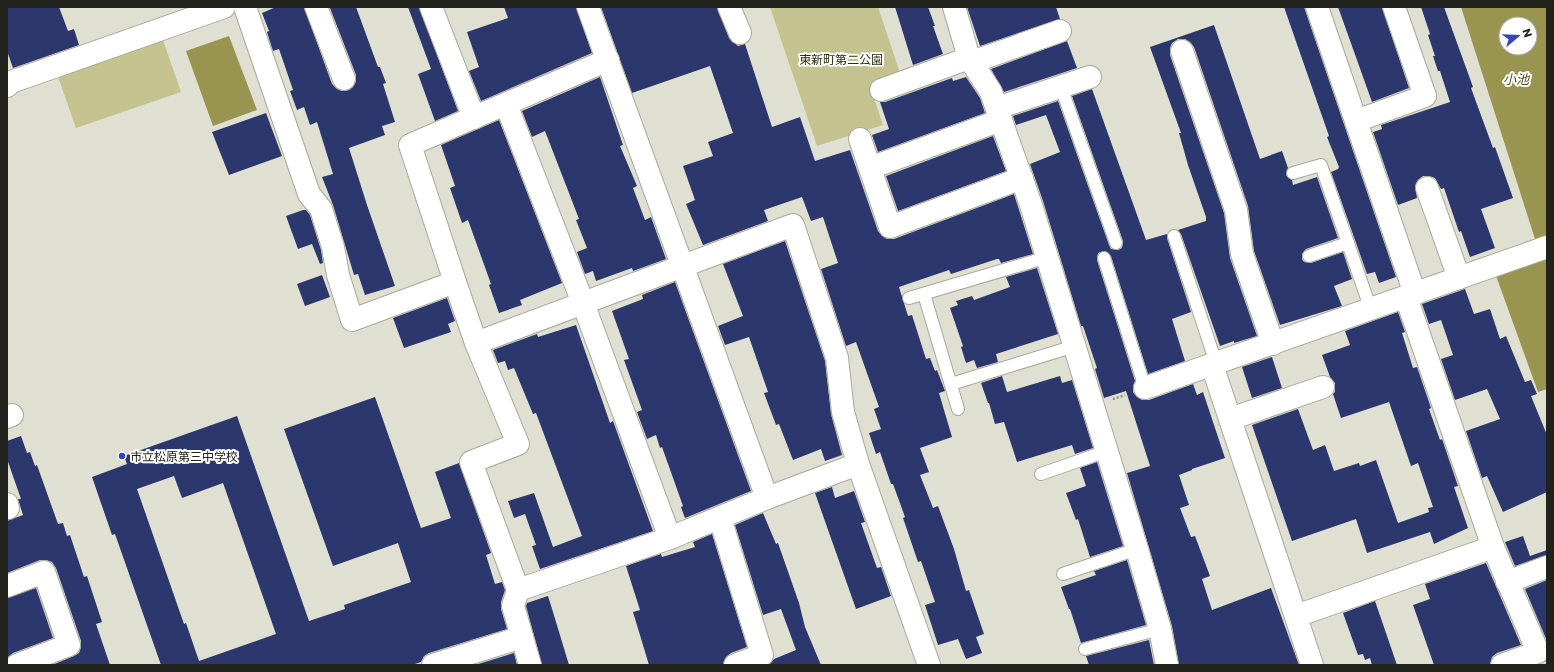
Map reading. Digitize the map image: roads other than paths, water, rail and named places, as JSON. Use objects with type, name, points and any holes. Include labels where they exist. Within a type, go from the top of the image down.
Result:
[{"type":"street","points":[[7,86],[10,82],[224,7]]},
{"type":"street","points":[[245,7],[309,194],[321,209],[333,247],[338,275],[352,320],[455,282]]},
{"type":"street","points":[[316,7],[344,79]]},
{"type":"street","points":[[431,7],[474,118]]},
{"type":"street","points":[[588,7],[767,498]]},
{"type":"street","points":[[729,7],[740,33]]},
{"type":"street","points":[[954,7],[971,60],[991,92],[1022,178],[1048,257],[1138,549],[1160,629],[1168,665]]},
{"type":"street","points":[[1317,7],[1356,121],[1410,296],[1493,548],[1542,659],[1502,665]]},
{"type":"street","points":[[1356,121],[1425,96],[1394,7]]},
{"type":"street","points":[[881,90],[1060,31]]},
{"type":"street","points":[[1182,51],[1236,210],[1242,254],[1273,344]]},
{"type":"street","points":[[530,665],[513,606],[518,590],[471,462],[518,444],[476,343],[410,145],[608,60]]},
{"type":"street","points":[[870,168],[1061,87],[1090,77]]},
{"type":"street","points":[[506,104],[583,303],[670,538]]},
{"type":"street","points":[[860,139],[890,226],[1022,178]]},
{"type":"street","points":[[1427,188],[1459,278]]},
{"type":"street","points":[[476,343],[793,224],[837,358],[843,412],[858,464],[929,665]]},
{"type":"street","points":[[1145,388],[1547,247]]},
{"type":"street","points":[[1214,364],[1230,419],[1312,665]]},
{"type":"street","points":[[1230,419],[1323,387]]},
{"type":"street","points":[[518,590],[670,538],[767,498],[858,464]]},
{"type":"street","points":[[7,504],[7,508]]},
{"type":"street","points":[[720,518],[762,655],[735,665]]},
{"type":"street","points":[[1296,616],[1493,548]]},
{"type":"street","points":[[1507,582],[1547,567]]},
{"type":"street","points":[[7,586],[44,572],[69,645],[16,665]]},
{"type":"street","points":[[439,664],[522,637]]},
{"type":"lane","points":[[1061,87],[1116,242]]},
{"type":"lane","points":[[1293,173],[1322,165],[1371,310]]},
{"type":"lane","points":[[1174,236],[1214,364]]},
{"type":"lane","points":[[1309,256],[1348,243]]},
{"type":"lane","points":[[909,298],[1048,257]]},
{"type":"lane","points":[[1104,258],[1145,388]]},
{"type":"lane","points":[[924,294],[958,409]]},
{"type":"lane","points":[[951,384],[1075,346]]},
{"type":"lane","points":[[1041,474],[1107,451]]},
{"type":"lane","points":[[1063,574],[1138,549]]},
{"type":"lane","points":[[1085,649],[1160,629]]},
{"type":"water","name":"小池","points":[[1461,7],[1547,7],[1547,235],[1535,239]]},
{"type":"water","points":[[229,36],[257,110],[213,126],[186,51]]},
{"type":"water","points":[[1547,255],[1547,389],[1538,392],[1495,273]]},
{"type":"place","name":"市立松原第三中学校","points":[[122,456]]},
{"type":"park label","name":"東新町第二公園","points":[[841,59]]}]
